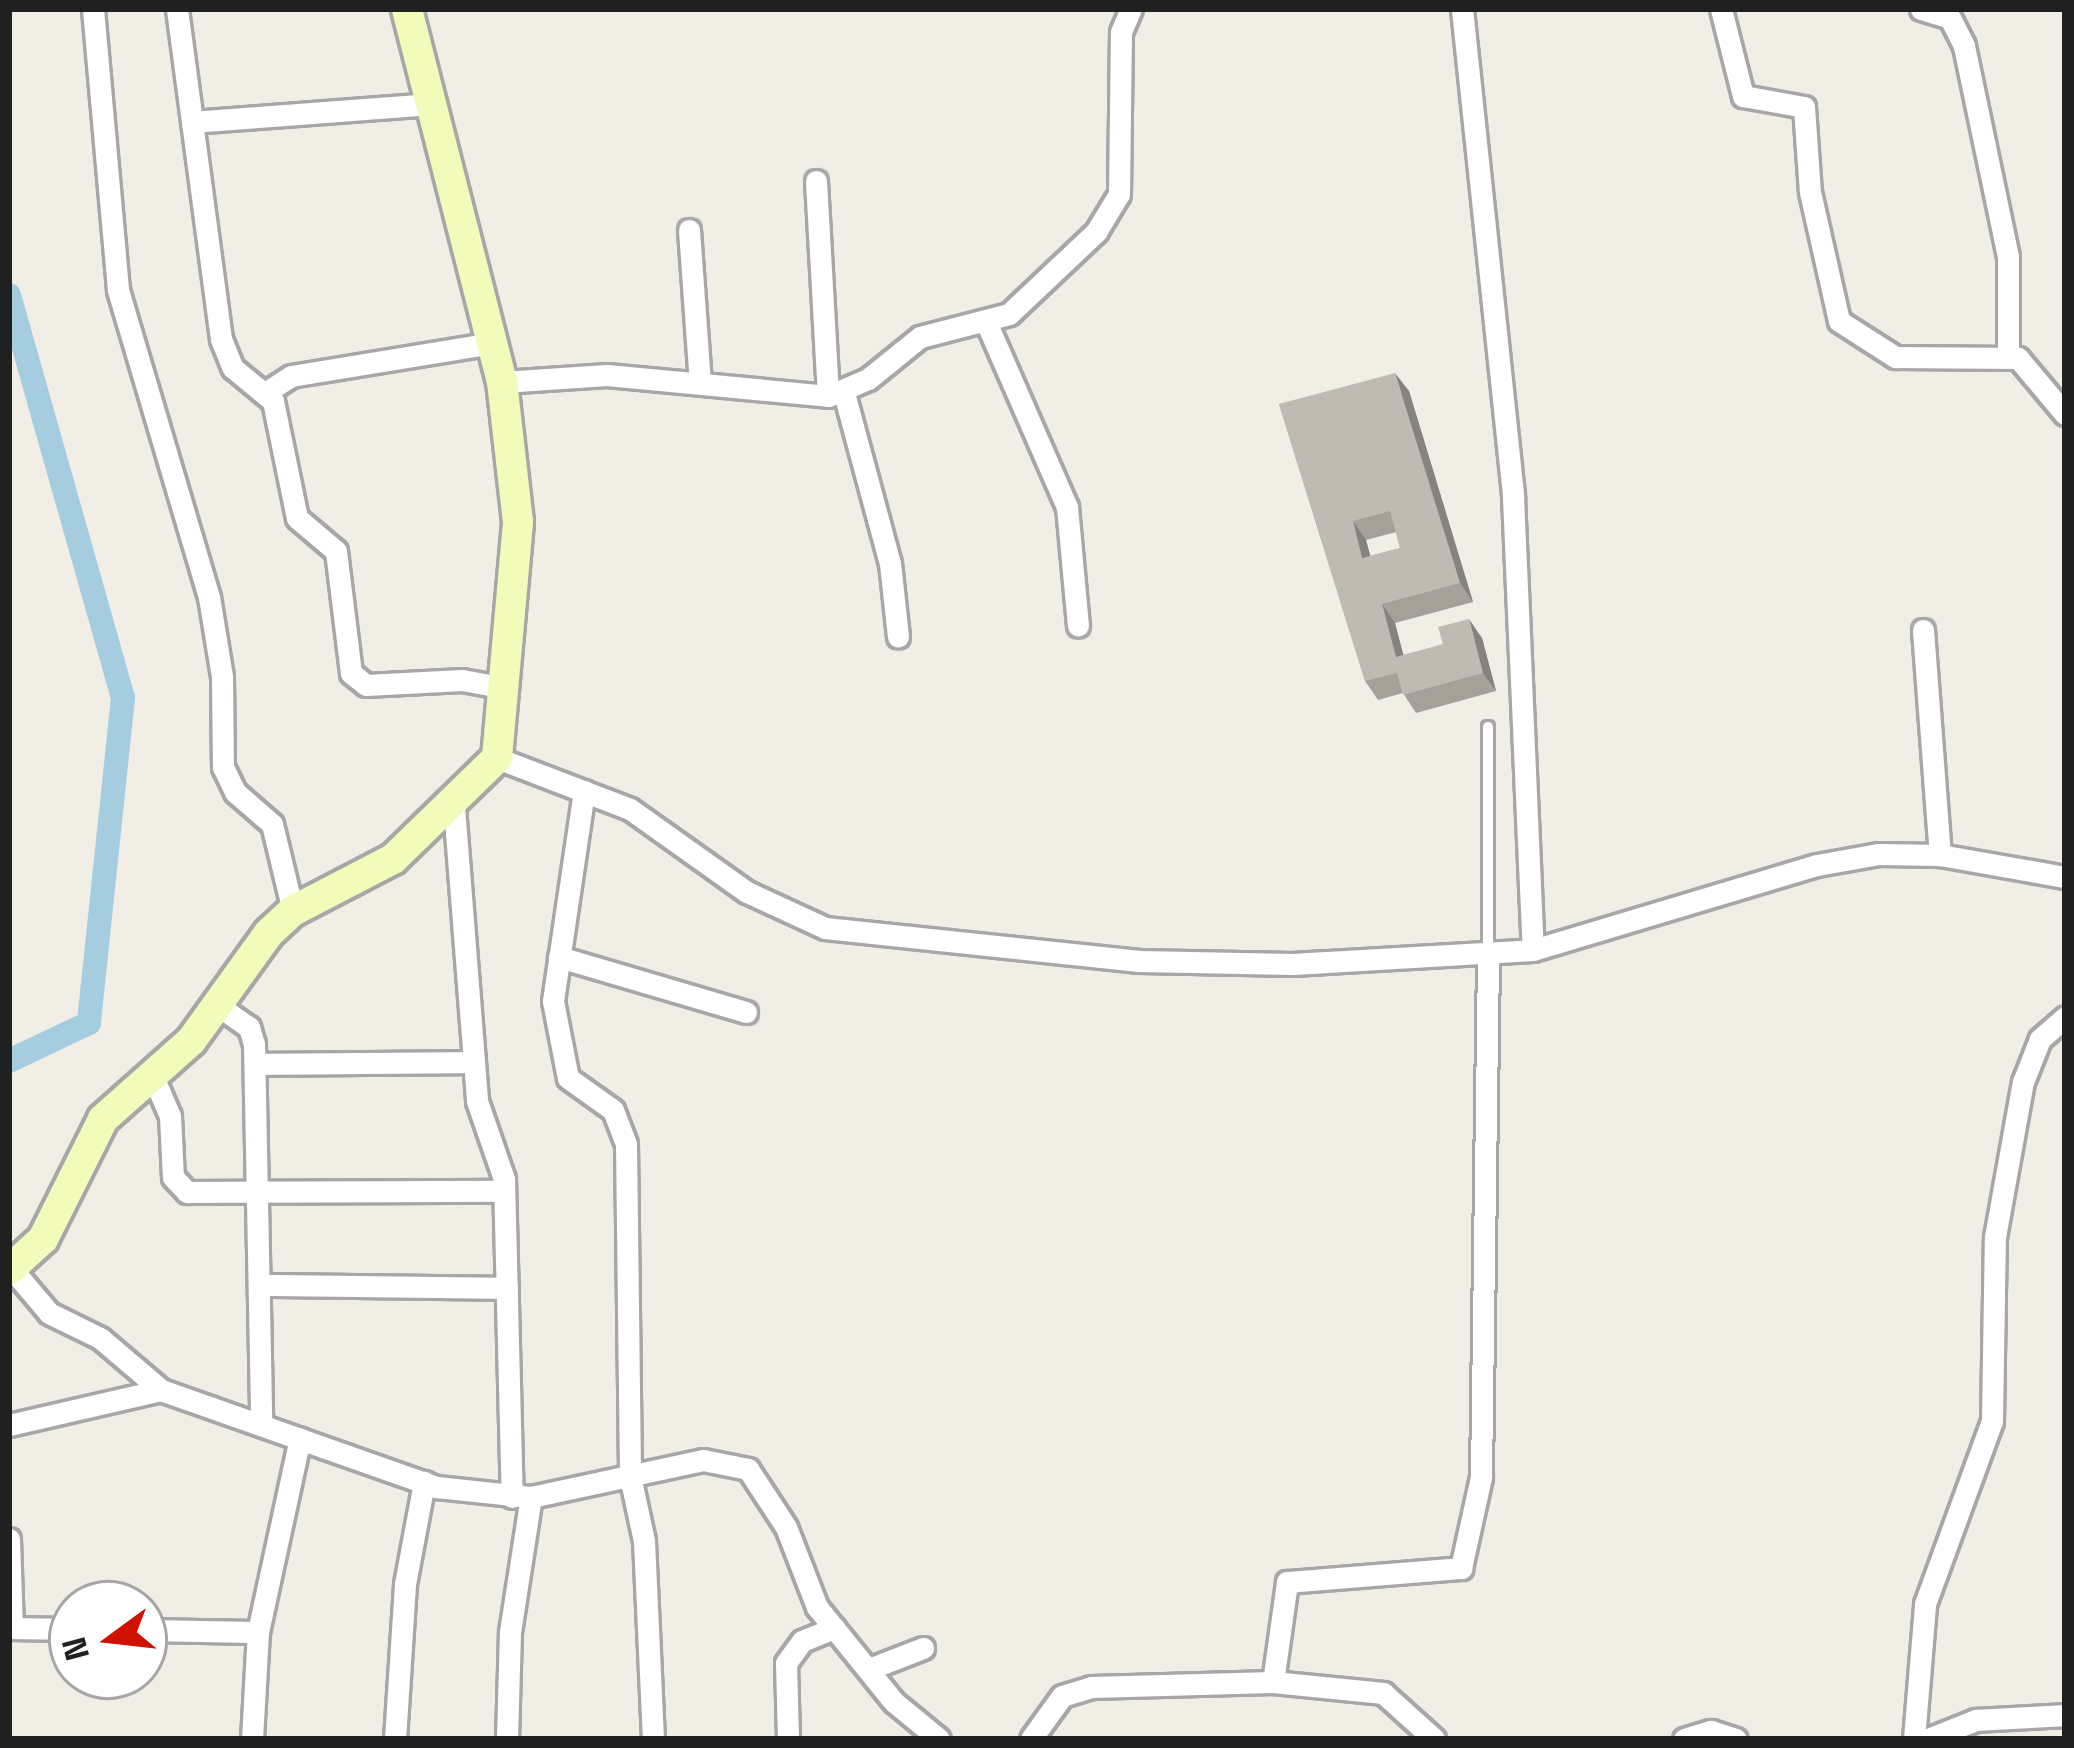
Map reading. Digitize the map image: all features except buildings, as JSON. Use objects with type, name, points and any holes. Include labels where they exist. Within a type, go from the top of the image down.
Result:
[{"type":"street","points":[[93,9],[118,290],[209,597],[222,676],[223,767],[235,792],[272,824],[293,910]]},
{"type":"street","points":[[177,9],[220,339],[233,368],[268,391],[292,507],[342,565],[358,681],[506,688]]},
{"type":"street","points":[[407,9],[502,382],[518,522],[497,758],[454,807],[393,859],[293,910],[220,1007],[104,1119],[43,1239],[11,1269],[49,1312],[100,1338],[160,1390],[424,1482],[522,1497],[703,1460],[748,1469],[835,1628],[869,1670],[939,1739]]},
{"type":"street","points":[[1462,9],[1513,497],[1533,950]]},
{"type":"street","points":[[1721,9],[1743,96],[1804,107],[1810,192],[1839,321],[1895,357],[2008,355]]},
{"type":"street","points":[[1921,9],[1950,18],[1964,46],[2008,257],[2008,355],[2065,413]]},
{"type":"street","points":[[502,382],[607,375],[836,394],[920,337],[987,324],[1042,288],[1096,232],[1119,194],[1125,12]]},
{"type":"street","points":[[192,122],[434,104]]},
{"type":"street","points":[[816,181],[836,394],[890,563],[898,637]]},
{"type":"street","points":[[689,230],[700,384]]},
{"type":"street","points":[[987,324],[1067,507],[1078,625]]},
{"type":"street","points":[[268,391],[291,376],[493,343]]},
{"type":"street","points":[[1923,630],[1940,855]]},
{"type":"street","points":[[497,758],[630,809],[747,892],[825,928],[1139,961],[1488,955],[1533,950],[1817,865],[1940,855],[2065,877]]},
{"type":"street","points":[[584,791],[553,1001],[561,1063],[581,1093],[613,1110],[626,1144],[630,1476],[644,1541],[653,1739]]},
{"type":"street","points":[[454,807],[480,1116],[504,1191],[522,1497],[510,1632],[507,1739]]},
{"type":"street","points":[[1273,1682],[1287,1582],[1461,1568],[1481,1477],[1488,955]]},
{"type":"street","points":[[559,957],[746,1012]]},
{"type":"street","points":[[220,1007],[249,1028],[256,1064],[264,1285],[261,1425]]},
{"type":"street","points":[[1914,1739],[1925,1604],[1992,1421],[1997,1220],[2023,1082],[2040,1039],[2065,1017]]},
{"type":"street","points":[[256,1064],[473,1062]]},
{"type":"street","points":[[151,1072],[170,1116],[178,1187],[262,1194],[504,1191]]},
{"type":"street","points":[[264,1285],[507,1288]]},
{"type":"street","points":[[9,1425],[160,1390]]},
{"type":"street","points":[[252,1739],[258,1633],[300,1438]]},
{"type":"street","points":[[395,1739],[405,1584],[424,1482]]},
{"type":"street","points":[[9,1539],[10,1628],[48,1629]]},
{"type":"street","points":[[788,1739],[786,1663],[802,1640],[835,1628]]},
{"type":"street","points":[[168,1631],[258,1633]]},
{"type":"street","points":[[869,1670],[923,1648]]},
{"type":"street","points":[[1031,1739],[1062,1696],[1090,1687],[1273,1682],[1383,1693],[1434,1739]]},
{"type":"street","points":[[1928,1739],[1976,1720],[2065,1715]]},
{"type":"street","points":[[1684,1739],[1711,1731],[1736,1739]]},
{"type":"lane","points":[[1488,727],[1488,955]]},
{"type":"waterway","points":[[9,295],[123,698],[89,1023],[9,1061]]}]
